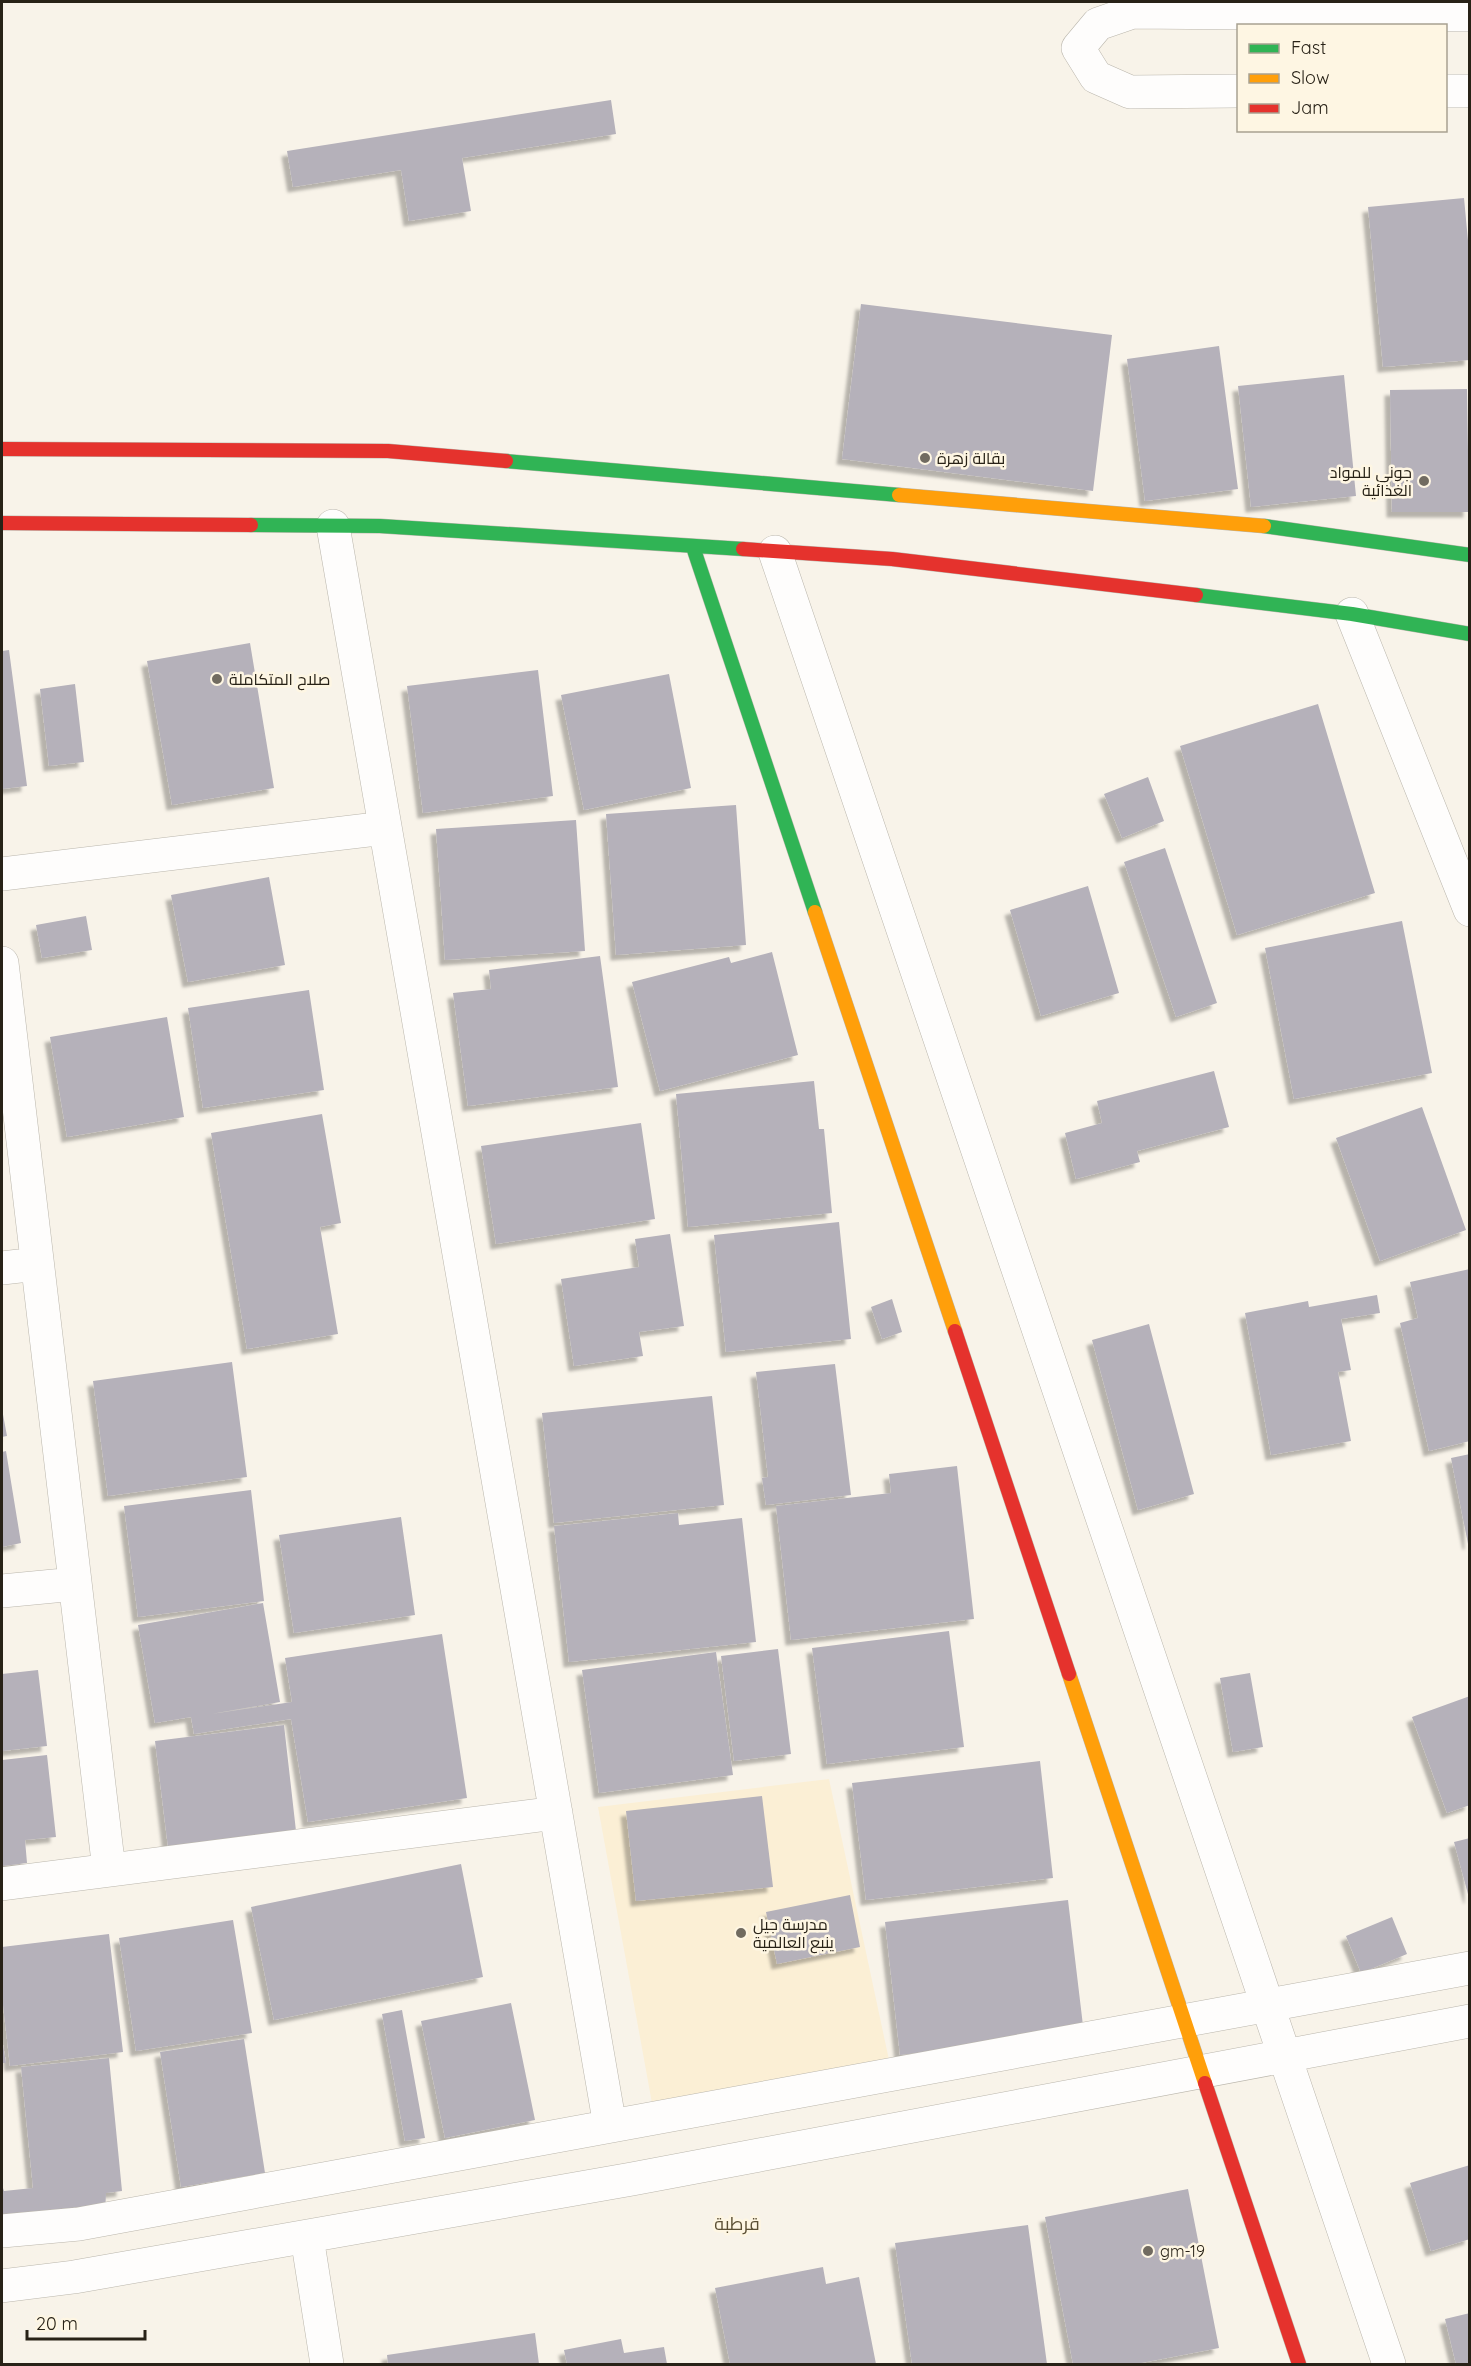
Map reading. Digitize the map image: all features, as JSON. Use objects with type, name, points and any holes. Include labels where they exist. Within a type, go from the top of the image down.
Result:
[{"type":"street","points":[[1237,92],[1130,92],[1096,77],[1078,48],[1098,24],[1133,12],[1470,15]]},
{"type":"street","points":[[1447,91],[1470,91]]},
{"type":"street","points":[[2,449],[388,451],[1276,527],[1470,555]]},
{"type":"street","points":[[2,524],[380,526],[892,559],[1352,614],[1470,634]]},
{"type":"street","points":[[333,526],[610,2126]]},
{"type":"street","points":[[693,547],[1299,2364]]},
{"type":"street","points":[[775,552],[1389,2364]]},
{"type":"street","points":[[1352,614],[1470,910]]},
{"type":"street","points":[[2,874],[385,828]]},
{"type":"street","points":[[2,963],[109,1870]]},
{"type":"street","points":[[2,1268],[37,1264]]},
{"type":"street","points":[[2,1591],[75,1584]]},
{"type":"street","points":[[2,1884],[556,1813]]},
{"type":"street","points":[[2,2231],[79,2223],[1470,1968]]},
{"type":"street","points":[[2,2286],[74,2277],[632,2179],[1470,2021]]},
{"type":"street","points":[[308,2236],[327,2364]]},
{"type":"shaded area","name":"مدرسة جيل ينبع العالمية","points":[[829,1779],[889,2060],[652,2103],[598,1807]]},
{"type":"building","points":[[611,100],[616,134],[462,158],[471,211],[409,221],[401,170],[293,187],[287,151]]},
{"type":"building","points":[[1464,198],[1470,262],[1470,360],[1383,367],[1368,207]]},
{"type":"building","points":[[861,304],[1112,335],[1093,491],[842,459]]},
{"type":"building","points":[[1219,346],[1238,489],[1145,501],[1127,359]]},
{"type":"building","points":[[1344,375],[1356,496],[1251,507],[1238,386]]},
{"type":"building","points":[[1467,389],[1469,512],[1392,512],[1390,390]]},
{"type":"building","points":[[250,643],[274,788],[172,805],[147,661]]},
{"type":"building","points":[[9,650],[27,786],[2,789],[2,651]]},
{"type":"building","points":[[538,670],[553,796],[423,813],[407,686]]},
{"type":"building","points":[[669,674],[691,788],[584,810],[561,695]]},
{"type":"building","points":[[75,684],[84,762],[49,766],[40,689]]},
{"type":"building","points":[[1318,704],[1375,893],[1237,935],[1180,746]]},
{"type":"building","points":[[1148,777],[1164,821],[1122,838],[1104,794]]},
{"type":"building","points":[[736,805],[746,945],[616,955],[606,814]]},
{"type":"building","points":[[576,820],[585,951],[445,960],[436,829]]},
{"type":"building","points":[[1165,848],[1217,1003],[1176,1017],[1124,862]]},
{"type":"building","points":[[269,877],[285,965],[188,982],[171,895]]},
{"type":"building","points":[[1088,886],[1119,993],[1041,1016],[1010,910]]},
{"type":"building","points":[[86,916],[92,950],[42,958],[36,925]]},
{"type":"building","points":[[1402,921],[1432,1073],[1294,1099],[1265,948]]},
{"type":"building","points":[[772,952],[798,1055],[660,1091],[632,982],[729,957],[731,963]]},
{"type":"building","points":[[600,956],[618,1087],[468,1106],[453,993],[491,989],[489,970]]},
{"type":"building","points":[[309,990],[324,1090],[203,1108],[188,1008]]},
{"type":"building","points":[[167,1017],[184,1117],[67,1137],[50,1037]]},
{"type":"building","points":[[1214,1071],[1229,1127],[1137,1151],[1140,1162],[1076,1179],[1065,1133],[1102,1123],[1097,1101]]},
{"type":"building","points":[[814,1081],[819,1129],[824,1129],[832,1213],[688,1227],[676,1094]]},
{"type":"building","points":[[1422,1107],[1466,1230],[1380,1261],[1336,1138]]},
{"type":"building","points":[[322,1114],[341,1223],[320,1227],[338,1334],[247,1349],[211,1133]]},
{"type":"building","points":[[641,1123],[655,1219],[496,1244],[481,1146]]},
{"type":"building","points":[[839,1222],[851,1339],[726,1352],[714,1235]]},
{"type":"building","points":[[670,1234],[684,1326],[639,1332],[643,1356],[574,1366],[561,1279],[639,1267],[635,1239]]},
{"type":"building","points":[[1470,1269],[1470,1441],[1429,1451],[1400,1323],[1418,1318],[1410,1282]]},
{"type":"building","points":[[1377,1295],[1380,1313],[1341,1319],[1351,1370],[1338,1372],[1351,1441],[1271,1455],[1245,1313],[1308,1301],[1309,1307]]},
{"type":"building","points":[[892,1299],[902,1332],[882,1339],[871,1307]]},
{"type":"building","points":[[1149,1324],[1194,1494],[1138,1510],[1092,1340]]},
{"type":"building","points":[[232,1362],[247,1477],[108,1496],[93,1381]]},
{"type":"building","points":[[835,1364],[851,1495],[766,1505],[762,1478],[768,1477],[756,1372]]},
{"type":"building","points":[[712,1396],[724,1505],[554,1523],[542,1413]]},
{"type":"building","points":[[2,1409],[7,1436],[2,1437]]},
{"type":"building","points":[[6,1451],[21,1543],[2,1547],[2,1452]]},
{"type":"building","points":[[1470,1454],[1470,1544],[1468,1544],[1451,1458]]},
{"type":"building","points":[[957,1466],[974,1619],[791,1640],[776,1506],[891,1493],[889,1474]]},
{"type":"building","points":[[251,1490],[264,1601],[138,1617],[124,1506]]},
{"type":"building","points":[[678,1513],[679,1525],[742,1518],[756,1642],[569,1662],[554,1526]]},
{"type":"building","points":[[401,1517],[415,1615],[294,1633],[279,1535]]},
{"type":"building","points":[[263,1603],[280,1702],[211,1714],[292,1702],[285,1658],[442,1634],[467,1798],[308,1822],[291,1719],[194,1734],[191,1717],[155,1723],[138,1625]]},
{"type":"building","points":[[949,1631],[964,1747],[827,1764],[812,1648]]},
{"type":"building","points":[[778,1649],[791,1754],[734,1761],[721,1656]]},
{"type":"building","points":[[716,1652],[733,1775],[599,1793],[582,1670]]},
{"type":"building","points":[[38,1670],[47,1746],[2,1751],[2,1674]]},
{"type":"building","points":[[1250,1673],[1263,1747],[1233,1752],[1220,1678]]},
{"type":"building","points":[[1470,1696],[1470,1805],[1447,1813],[1412,1717]]},
{"type":"building","points":[[284,1725],[296,1831],[168,1847],[155,1741]]},
{"type":"building","points":[[47,1755],[56,1837],[25,1840],[27,1863],[2,1866],[2,1760]]},
{"type":"building","points":[[1040,1761],[1053,1878],[866,1900],[852,1783]]},
{"type":"building","points":[[762,1796],[773,1887],[636,1901],[626,1811]]},
{"type":"building","points":[[1470,1838],[1470,1898],[1469,1898],[1454,1842]]},
{"type":"building","points":[[461,1864],[483,1977],[274,2020],[251,1907]]},
{"type":"building","points":[[850,1895],[860,1947],[777,1964],[766,1912]]},
{"type":"building","points":[[1068,1900],[1084,2034],[900,2055],[885,1922]]},
{"type":"building","points":[[1392,1917],[1407,1954],[1361,1973],[1346,1936]]},
{"type":"building","points":[[233,1920],[252,2033],[136,2051],[119,1938]]},
{"type":"building","points":[[109,1934],[123,2052],[10,2066],[2,1996],[2,1947]]},
{"type":"building","points":[[511,2003],[535,2120],[445,2138],[421,2021]]},
{"type":"building","points":[[402,2010],[425,2138],[405,2141],[382,2014]]},
{"type":"building","points":[[2,2039],[6,2063],[2,2063]]},
{"type":"building","points":[[244,2039],[265,2173],[181,2187],[160,2052]]},
{"type":"building","points":[[109,2058],[122,2191],[106,2193],[105,2215],[2,2225],[2,2185],[4,2191],[33,2188],[21,2067]]},
{"type":"building","points":[[1470,2165],[1470,2239],[1431,2251],[1410,2183]]},
{"type":"building","points":[[1188,2189],[1219,2348],[1136,2364],[1073,2364],[1045,2217]]},
{"type":"building","points":[[1028,2225],[1047,2364],[912,2364],[895,2243]]},
{"type":"building","points":[[823,2267],[826,2284],[859,2277],[876,2364],[730,2364],[715,2288]]},
{"type":"building","points":[[1470,2313],[1470,2364],[1456,2364],[1445,2319]]},
{"type":"building","points":[[535,2333],[539,2364],[388,2364],[387,2355]]},
{"type":"building","points":[[621,2339],[624,2353],[664,2347],[667,2364],[567,2364],[564,2350]]},
{"type":"traffic: fast","points":[[506,461],[899,495]]},
{"type":"traffic: fast","points":[[251,525],[380,526],[743,549]]},
{"type":"traffic: fast","points":[[1264,526],[1470,555]]},
{"type":"traffic: fast","points":[[693,547],[815,912]]},
{"type":"traffic: fast","points":[[1196,595],[1352,614],[1470,634]]},
{"type":"traffic: slow","points":[[899,495],[1264,526]]},
{"type":"traffic: slow","points":[[815,912],[955,1331]]},
{"type":"traffic: slow","points":[[1069,1674],[1205,2083]]},
{"type":"traffic: jam","points":[[2,449],[388,451],[506,461]]},
{"type":"traffic: jam","points":[[2,523],[251,525]]},
{"type":"traffic: jam","points":[[743,549],[892,559],[1196,595]]},
{"type":"traffic: jam","points":[[955,1331],[1069,1674]]},
{"type":"traffic: jam","points":[[1205,2083],[1299,2364]]},
{"type":"place","name":"بقالة زهرة","points":[[925,458]]},
{"type":"place","name":"جوني للمواد الغذائية","points":[[1424,481]]},
{"type":"place","name":"صلاح المتكاملة","points":[[217,679]]},
{"type":"place","name":"مدرسة جيل ينبع العالمية","points":[[741,1933]]},
{"type":"place","name":"gm-19","points":[[1148,2251]]},
{"type":"district","name":"قرطبة","points":[[737,2223]]}]
